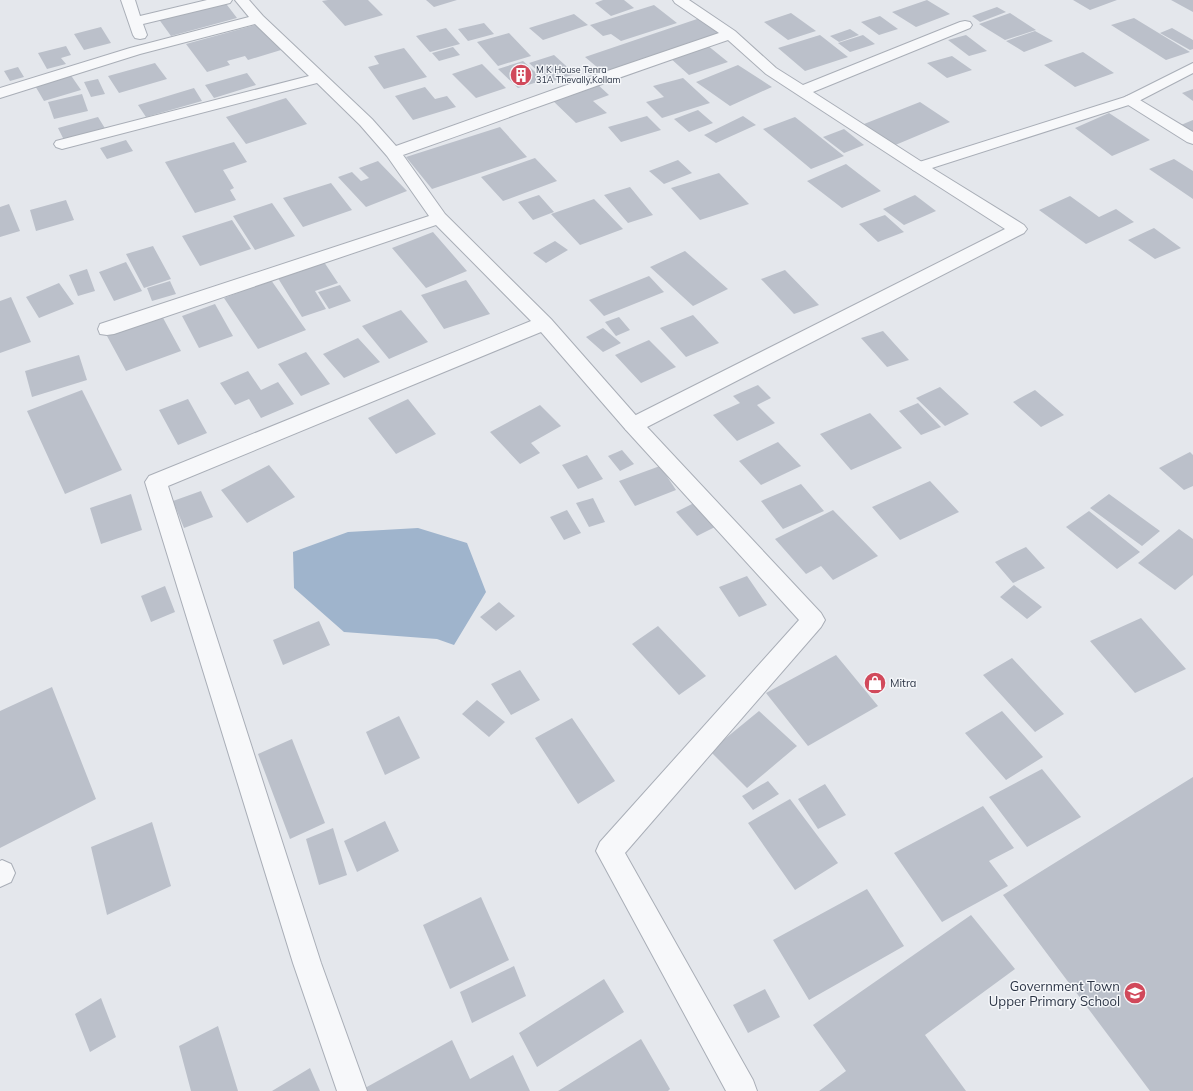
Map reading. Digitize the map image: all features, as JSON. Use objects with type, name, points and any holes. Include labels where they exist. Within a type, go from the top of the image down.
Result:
[{"type":"street","points":[[128,0],[144,49]]},
{"type":"street","points":[[136,21],[225,0]]},
{"type":"street","points":[[242,0],[258,19],[366,122],[393,153],[439,218],[544,323],[634,425],[813,620],[608,851],[742,1091]]},
{"type":"street","points":[[634,425],[1018,229],[771,71],[730,34],[680,0]]},
{"type":"street","points":[[0,93],[144,49],[258,19]]},
{"type":"street","points":[[802,91],[965,25]]},
{"type":"street","points":[[393,153],[526,106],[583,84],[730,34]]},
{"type":"street","points":[[919,167],[1130,100],[1193,67]]},
{"type":"street","points":[[62,144],[320,78]]},
{"type":"street","points":[[1130,100],[1193,139]]},
{"type":"street","points":[[107,329],[439,218]]},
{"type":"street","points":[[352,1091],[307,963],[156,482],[544,323]]},
{"type":"water","points":[[418,528],[467,543],[486,592],[454,645],[437,639],[344,632],[294,588],[293,552],[348,532]]},
{"type":"building","points":[[368,0],[383,15],[345,26],[322,1]]},
{"type":"building","points":[[426,0],[457,0],[434,7]]},
{"type":"building","points":[[603,0],[624,0],[634,8],[611,16],[595,3]]},
{"type":"building","points":[[927,0],[950,14],[916,27],[892,12]]},
{"type":"building","points":[[1073,0],[1117,0],[1090,10]]},
{"type":"building","points":[[1171,0],[1193,0],[1193,12]]},
{"type":"building","points":[[224,1],[237,18],[171,36],[158,18]]},
{"type":"building","points":[[654,5],[677,23],[621,41],[611,34],[603,36],[590,25]]},
{"type":"building","points":[[997,7],[1006,12],[980,22],[972,16]]},
{"type":"building","points":[[791,13],[816,31],[788,40],[764,22]]},
{"type":"building","points":[[1010,13],[1036,30],[1005,40],[979,24]]},
{"type":"building","points":[[574,14],[588,25],[543,40],[529,28]]},
{"type":"building","points":[[880,16],[898,29],[879,35],[861,22]]},
{"type":"building","points":[[700,18],[720,33],[604,73],[585,57]]},
{"type":"building","points":[[1134,18],[1190,52],[1166,60],[1111,25]]},
{"type":"building","points":[[484,23],[494,34],[468,41],[458,29]]},
{"type":"building","points":[[259,24],[281,50],[248,60],[245,56],[227,61],[230,65],[207,72],[186,44]]},
{"type":"building","points":[[101,27],[111,43],[84,50],[74,34]]},
{"type":"building","points":[[446,28],[460,44],[430,52],[416,36]]},
{"type":"building","points":[[1172,28],[1193,40],[1193,49],[1190,50],[1160,33]]},
{"type":"building","points":[[850,29],[859,35],[839,42],[830,36]]},
{"type":"building","points":[[1035,31],[1053,41],[1024,52],[1006,41]]},
{"type":"building","points":[[509,33],[531,56],[498,66],[477,42]]},
{"type":"building","points":[[820,35],[848,57],[805,71],[778,48]]},
{"type":"building","points":[[863,35],[875,44],[850,52],[838,43]]},
{"type":"building","points":[[966,35],[987,51],[969,56],[948,40]]},
{"type":"building","points":[[707,45],[728,62],[689,75],[669,57]]},
{"type":"building","points":[[66,46],[71,55],[61,58],[66,64],[47,69],[38,53]]},
{"type":"building","points":[[453,47],[460,55],[439,61],[432,53]]},
{"type":"building","points":[[404,48],[427,77],[384,89],[368,67],[379,64],[374,56]]},
{"type":"building","points":[[1083,52],[1114,73],[1075,87],[1044,65]]},
{"type":"building","points":[[554,55],[575,74],[550,82],[529,63]]},
{"type":"building","points":[[952,56],[972,70],[947,78],[927,63]]},
{"type":"building","name":"M K House Tenra 31A Thevally,Kollam","points":[[523,61],[544,80],[518,88],[498,69]]},
{"type":"building","points":[[155,63],[167,79],[119,93],[108,76]]},
{"type":"building","points":[[482,64],[506,88],[476,98],[452,74]]},
{"type":"building","points":[[738,65],[772,87],[730,106],[696,82]]},
{"type":"building","points":[[18,67],[24,77],[10,81],[4,71]]},
{"type":"building","points":[[247,73],[256,85],[214,98],[205,85]]},
{"type":"building","points":[[70,74],[81,90],[44,101],[34,84]]},
{"type":"building","points":[[683,78],[710,103],[662,118],[646,102],[664,97],[653,86]]},
{"type":"building","points":[[98,79],[105,94],[91,97],[84,82]]},
{"type":"building","points":[[596,83],[609,95],[593,101],[607,113],[576,123],[550,98]]},
{"type":"building","points":[[425,87],[435,99],[447,96],[456,107],[413,120],[395,96]]},
{"type":"building","points":[[194,88],[202,101],[146,117],[138,105]]},
{"type":"building","points":[[1193,89],[1193,101],[1182,93]]},
{"type":"building","points":[[82,94],[88,111],[54,119],[48,102]]},
{"type":"building","points":[[286,98],[307,124],[246,144],[226,117]]},
{"type":"building","points":[[920,102],[950,122],[893,146],[864,124]]},
{"type":"building","points":[[698,110],[713,123],[689,132],[674,119]]},
{"type":"building","points":[[1109,113],[1150,140],[1112,156],[1075,128]]},
{"type":"building","points":[[647,116],[661,130],[621,142],[608,127]]},
{"type":"building","points":[[743,116],[756,125],[716,143],[704,135]]},
{"type":"building","points":[[98,117],[106,130],[65,142],[58,128]]},
{"type":"building","points":[[795,117],[844,156],[811,169],[763,129]]},
{"type":"building","points":[[1193,120],[1193,138],[1176,127]]},
{"type":"building","points":[[500,127],[527,157],[432,189],[406,157]]},
{"type":"building","points":[[844,129],[864,145],[844,153],[823,137]]},
{"type":"building","points":[[126,140],[133,151],[107,159],[100,148]]},
{"type":"building","points":[[234,142],[247,162],[223,170],[234,188],[230,190],[236,200],[195,213],[165,162]]},
{"type":"building","points":[[535,158],[557,181],[503,201],[481,177]]},
{"type":"building","points":[[1174,159],[1193,171],[1193,199],[1149,169]]},
{"type":"building","points":[[678,160],[692,173],[664,184],[649,171]]},
{"type":"building","points":[[378,161],[407,191],[366,207],[338,177],[352,172],[361,181],[369,178],[359,168]]},
{"type":"building","points":[[846,164],[881,191],[842,208],[807,181]]},
{"type":"building","points":[[719,173],[749,204],[700,220],[671,188]]},
{"type":"building","points":[[331,183],[352,210],[303,227],[283,198]]},
{"type":"building","points":[[630,187],[653,215],[628,223],[604,195]]},
{"type":"building","points":[[539,195],[554,212],[533,220],[518,202]]},
{"type":"building","points":[[915,195],[936,211],[904,225],[883,209]]},
{"type":"building","points":[[1070,196],[1099,217],[1116,209],[1134,222],[1086,244],[1039,210]]},
{"type":"building","points":[[594,199],[623,229],[580,245],[551,214]]},
{"type":"building","points":[[66,200],[74,220],[36,231],[30,210]]},
{"type":"building","points":[[272,203],[295,236],[255,250],[233,216]]},
{"type":"building","points":[[9,204],[20,231],[0,237],[0,207]]},
{"type":"building","points":[[885,215],[904,232],[878,242],[859,224]]},
{"type":"building","points":[[232,220],[251,249],[200,266],[182,236]]},
{"type":"building","points":[[1154,228],[1181,248],[1155,259],[1128,240]]},
{"type":"building","points":[[433,232],[467,271],[426,288],[392,248]]},
{"type":"building","points":[[555,241],[568,250],[546,263],[533,253]]},
{"type":"building","points":[[153,246],[171,279],[144,288],[126,254]]},
{"type":"building","points":[[685,251],[728,289],[693,306],[650,267]]},
{"type":"building","points":[[322,259],[338,283],[315,291],[326,309],[302,317],[276,275]]},
{"type":"building","points":[[126,262],[142,291],[114,301],[99,272]]},
{"type":"building","points":[[87,269],[95,291],[78,296],[69,275]]},
{"type":"building","points":[[785,270],[819,305],[794,314],[761,279]]},
{"type":"building","points":[[649,276],[664,292],[604,316],[589,300]]},
{"type":"building","points":[[271,280],[306,330],[258,349],[224,298]]},
{"type":"building","points":[[466,280],[490,314],[444,329],[421,295]]},
{"type":"building","points":[[170,281],[176,294],[152,301],[147,288]]},
{"type":"building","points":[[59,283],[74,304],[39,318],[26,297]]},
{"type":"building","points":[[340,285],[351,301],[329,309],[318,292]]},
{"type":"building","points":[[11,297],[31,342],[0,353],[0,301]]},
{"type":"building","points":[[215,304],[233,336],[199,348],[182,316]]},
{"type":"building","points":[[401,310],[428,342],[389,359],[362,326]]},
{"type":"building","points":[[693,315],[719,343],[686,357],[660,328]]},
{"type":"building","points":[[162,316],[181,351],[126,371],[107,336]]},
{"type":"building","points":[[619,317],[630,330],[616,336],[605,322]]},
{"type":"building","points":[[603,328],[621,343],[603,352],[586,337]]},
{"type":"building","points":[[883,331],[909,360],[887,367],[861,338]]},
{"type":"building","points":[[358,338],[380,362],[344,378],[323,354]]},
{"type":"building","points":[[649,340],[676,367],[641,383],[615,355]]},
{"type":"building","points":[[306,352],[330,384],[301,396],[278,364]]},
{"type":"building","points":[[79,355],[87,380],[32,397],[25,371]]},
{"type":"building","points":[[248,371],[261,390],[278,382],[294,404],[261,418],[249,399],[235,405],[220,383]]},
{"type":"building","points":[[758,385],[771,398],[757,405],[775,423],[737,441],[713,415],[740,403],[733,396]]},
{"type":"building","points":[[940,387],[969,414],[945,426],[916,398]]},
{"type":"building","points":[[82,390],[122,470],[65,494],[27,411]]},
{"type":"building","points":[[1035,390],[1064,415],[1041,427],[1013,402]]},
{"type":"building","points":[[188,399],[207,433],[178,445],[159,410]]},
{"type":"building","points":[[408,399],[436,434],[396,454],[368,418]]},
{"type":"building","points":[[918,403],[941,427],[921,435],[899,411]]},
{"type":"building","points":[[540,405],[561,426],[531,443],[540,453],[520,464],[490,432]]},
{"type":"building","points":[[870,413],[902,448],[851,470],[820,434]]},
{"type":"building","points":[[778,442],[801,466],[761,485],[739,461]]},
{"type":"building","points":[[622,450],[634,464],[620,471],[608,456]]},
{"type":"building","points":[[1190,452],[1193,455],[1193,486],[1184,490],[1159,468]]},
{"type":"building","points":[[587,455],[603,479],[578,489],[562,465]]},
{"type":"building","points":[[269,465],[295,497],[247,523],[221,490]]},
{"type":"building","points":[[660,466],[676,490],[635,506],[619,481]]},
{"type":"building","points":[[930,481],[959,512],[900,540],[872,507]]},
{"type":"building","points":[[801,484],[824,511],[783,529],[761,501]]},
{"type":"building","points":[[201,491],[213,517],[184,528],[173,501]]},
{"type":"building","points":[[131,494],[142,530],[101,544],[90,508]]},
{"type":"building","points":[[1109,494],[1160,531],[1142,546],[1090,508]]},
{"type":"building","points":[[593,498],[605,522],[589,527],[576,503]]},
{"type":"building","points":[[696,502],[717,526],[697,536],[676,512]]},
{"type":"building","points":[[567,510],[581,533],[564,540],[550,517]]},
{"type":"building","points":[[833,510],[878,556],[833,580],[821,566],[806,574],[775,539]]},
{"type":"building","points":[[1089,511],[1140,552],[1117,569],[1066,527]]},
{"type":"building","points":[[1179,529],[1193,539],[1193,575],[1175,590],[1138,563]]},
{"type":"building","points":[[1026,547],[1045,568],[1013,583],[995,562]]},
{"type":"building","points":[[747,576],[767,605],[739,617],[719,587]]},
{"type":"building","points":[[1014,585],[1042,607],[1027,619],[1000,597]]},
{"type":"building","points":[[165,586],[175,612],[151,622],[141,596]]},
{"type":"building","points":[[499,602],[515,616],[496,631],[480,617]]},
{"type":"building","points":[[1141,618],[1186,669],[1135,693],[1090,641]]},
{"type":"building","points":[[319,621],[330,645],[283,665],[273,640]]},
{"type":"building","points":[[658,626],[706,676],[679,695],[632,644]]},
{"type":"building","points":[[836,655],[878,706],[808,746],[766,693]]},
{"type":"building","points":[[1012,658],[1064,714],[1035,732],[983,675]]},
{"type":"building","points":[[520,670],[540,700],[511,715],[491,684]]},
{"type":"building","points":[[52,687],[96,799],[0,848],[0,711]]},
{"type":"building","points":[[477,700],[505,722],[489,737],[462,714]]},
{"type":"building","points":[[759,711],[797,746],[747,788],[710,751]]},
{"type":"building","points":[[1002,711],[1043,757],[1006,780],[965,733]]},
{"type":"building","points":[[399,716],[420,758],[385,775],[366,732]]},
{"type":"building","points":[[572,718],[615,781],[578,804],[535,738]]},
{"type":"building","points":[[292,739],[325,823],[290,839],[258,754]]},
{"type":"building","points":[[1042,769],[1081,817],[1027,847],[989,797]]},
{"type":"building","name":"Government Town Upper Primary School","points":[[1193,777],[1193,1091],[1150,1091],[1003,895]]},
{"type":"building","points":[[768,781],[779,794],[753,810],[742,796]]},
{"type":"building","points":[[825,784],[846,815],[818,829],[798,799]]},
{"type":"building","points":[[790,799],[838,863],[795,890],[748,823]]},
{"type":"building","points":[[983,806],[1014,848],[989,861],[1008,886],[942,922],[894,853]]},
{"type":"building","points":[[385,821],[399,851],[357,872],[344,841]]},
{"type":"building","points":[[152,822],[171,886],[107,915],[91,847]]},
{"type":"building","points":[[333,828],[347,875],[319,885],[306,839]]},
{"type":"building","points":[[867,889],[904,946],[809,1000],[773,940]]},
{"type":"building","points":[[481,897],[509,960],[450,989],[423,925]]},
{"type":"building","points":[[971,915],[1015,969],[925,1035],[966,1091],[819,1091],[846,1071],[813,1025]]},
{"type":"building","points":[[514,966],[526,996],[472,1023],[460,992]]},
{"type":"building","points":[[604,979],[624,1012],[537,1067],[519,1033]]},
{"type":"building","points":[[765,989],[780,1017],[748,1033],[733,1005]]},
{"type":"building","points":[[101,998],[116,1037],[90,1052],[75,1014]]},
{"type":"building","points":[[218,1026],[238,1091],[191,1091],[179,1046]]},
{"type":"building","points":[[641,1039],[670,1089],[668,1091],[558,1091]]},
{"type":"building","points":[[452,1040],[470,1079],[513,1055],[530,1091],[367,1091],[365,1088]]},
{"type":"building","points":[[310,1068],[320,1091],[272,1091]]},
{"type":"place","name":"M K House Tenra 31A Thevally,Kollam","points":[[521,75]]},
{"type":"place","name":"Mitra","points":[[875,683]]},
{"type":"place","name":"Government Town Upper Primary School","points":[[1135,993]]}]
